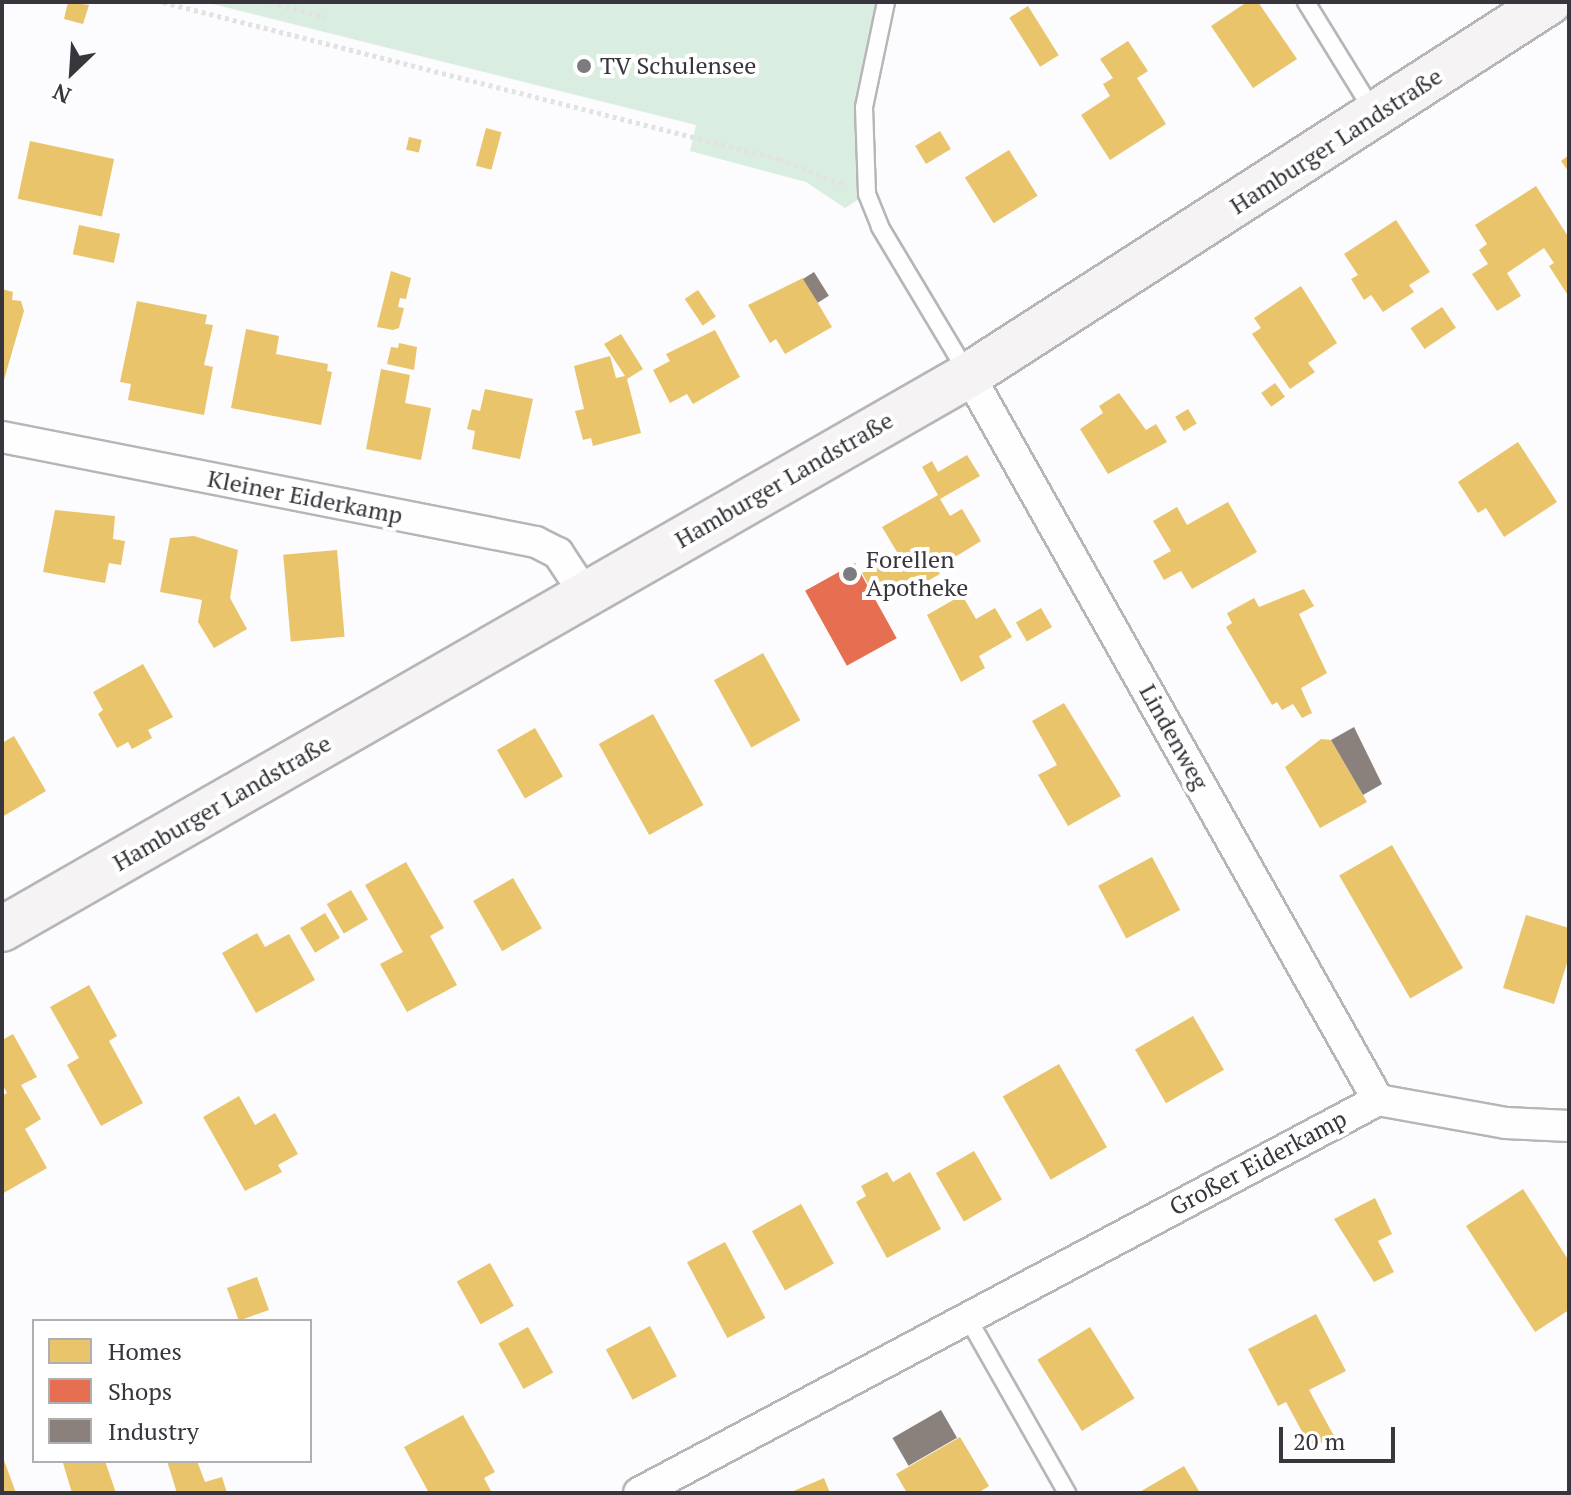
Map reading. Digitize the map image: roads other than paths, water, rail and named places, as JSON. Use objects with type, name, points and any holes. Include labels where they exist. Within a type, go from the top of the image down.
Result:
[{"type":"main road","name":"Hamburger Landstraße","points":[[2,929],[969,375],[1549,2]]},
{"type":"street","name":"Lindenweg","points":[[969,375],[1378,1100]]},
{"type":"street","name":"Kleiner Eiderkamp","points":[[2,437],[536,542],[558,553],[585,594]]},
{"type":"street","points":[[1378,1100],[1506,1123],[1569,1126]]},
{"type":"street","name":"Großer Eiderkamp","points":[[639,1493],[966,1315],[1378,1100]]},
{"type":"lane","points":[[886,2],[864,107],[867,194],[880,227],[969,375]]},
{"type":"lane","points":[[1306,2],[1376,115]]},
{"type":"lane","points":[[966,1315],[1067,1493]]},
{"type":"place","name":"TV Schulensee","points":[[584,66]]},
{"type":"place","name":"Forellen Apotheke","points":[[850,574]]}]
